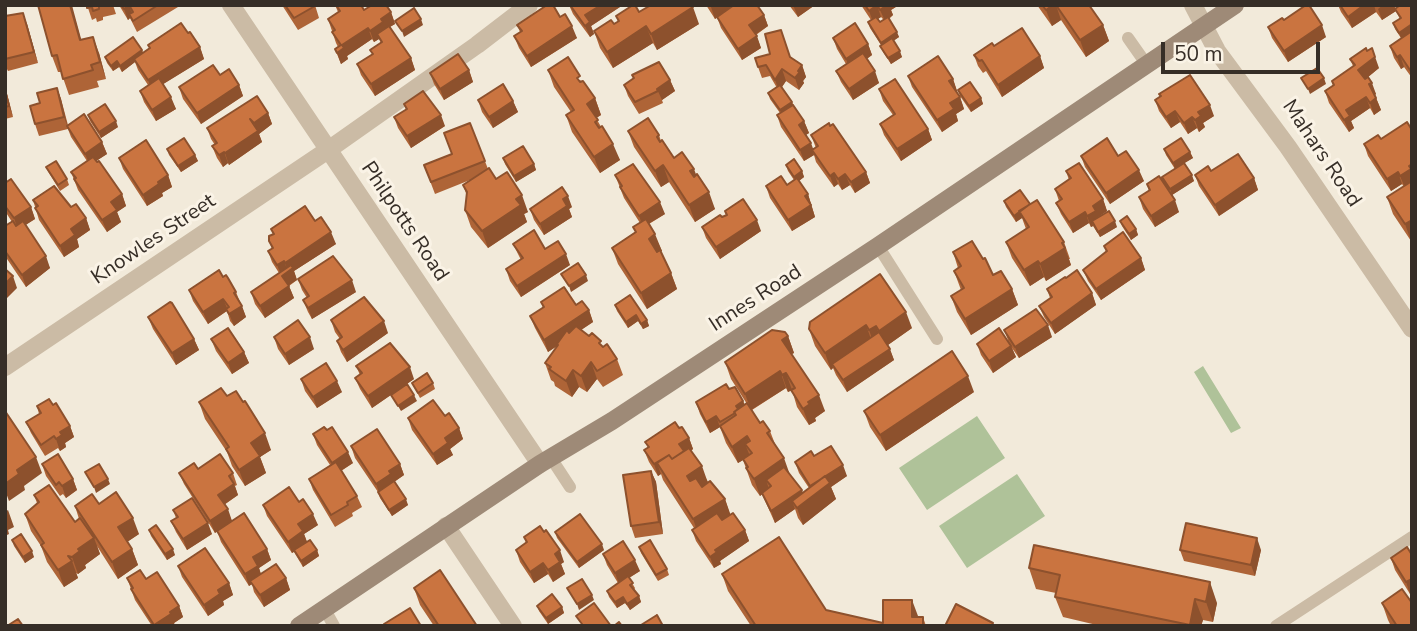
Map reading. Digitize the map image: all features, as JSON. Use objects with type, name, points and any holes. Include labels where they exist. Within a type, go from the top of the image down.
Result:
[{"type":"main road","name":"Innes Road","points":[[299,626],[446,526],[612,421],[878,246],[1235,5]]},
{"type":"street","name":"Philpotts Road","points":[[231,5],[328,150],[546,461]]},
{"type":"street","name":"Knowles Street","points":[[5,367],[328,150],[529,5]]},
{"type":"street","name":"Mahars Road","points":[[1193,5],[1217,51],[1281,136],[1412,329]]},
{"type":"street","points":[[446,526],[513,626]]},
{"type":"lane","points":[[1128,38],[1147,65]]},
{"type":"lane","points":[[878,246],[937,339]]},
{"type":"lane","points":[[546,461],[570,487]]},
{"type":"lane","points":[[1276,626],[1412,537]]},
{"type":"lane","points":[[324,608],[334,626]]},
{"type":"green space","points":[[1203,366],[1241,428],[1231,433],[1194,372]]},
{"type":"green space","points":[[977,416],[1005,458],[927,510],[899,468]]},
{"type":"green space","points":[[1017,474],[1045,516],[967,568],[939,526]]},
{"type":"building","points":[[38,5],[70,5],[80,40],[93,37],[100,62],[91,65],[93,70],[63,79],[57,55],[52,56]]},
{"type":"building","points":[[87,5],[100,5],[99,9],[93,11],[92,7],[87,8]]},
{"type":"building","points":[[129,5],[158,5],[133,21],[129,14],[133,12]]},
{"type":"building","points":[[285,5],[315,5],[315,6],[294,18]]},
{"type":"building","points":[[336,5],[361,5],[364,10],[372,5],[386,5],[391,12],[370,31],[368,28],[342,45],[344,48],[337,53],[335,49],[341,45],[332,32],[335,30],[328,19],[340,11]]},
{"type":"building","points":[[547,5],[553,5],[560,17],[565,14],[572,26],[527,56],[514,36],[522,31],[517,25]]},
{"type":"building","points":[[570,5],[601,5],[585,15],[590,22],[585,26]]},
{"type":"building","points":[[633,5],[639,12],[651,5],[693,7],[651,34],[646,26],[607,52],[594,31],[611,20],[614,24],[619,21],[616,16]]},
{"type":"building","points":[[734,5],[757,5],[764,15],[749,25],[757,36],[738,49],[717,17]]},
{"type":"building","points":[[865,5],[877,5],[869,11]]},
{"type":"building","points":[[1056,5],[1089,5],[1103,25],[1080,40]]},
{"type":"building","points":[[1309,5],[1322,25],[1284,51],[1268,27]]},
{"type":"building","points":[[1340,5],[1364,5],[1348,17]]},
{"type":"building","points":[[1400,5],[1410,5],[1412,8],[1412,24],[1399,33],[1393,23],[1401,18],[1395,9]]},
{"type":"building","points":[[414,8],[421,19],[402,31],[395,21]]},
{"type":"building","points":[[23,13],[34,52],[5,59],[5,16]]},
{"type":"building","points":[[876,17],[880,22],[888,17],[897,32],[881,43],[868,22]]},
{"type":"building","points":[[181,23],[200,47],[148,80],[134,59],[150,48],[148,45]]},
{"type":"building","points":[[855,23],[868,44],[846,59],[833,38]]},
{"type":"building","points":[[389,26],[411,58],[371,84],[357,64],[373,54],[370,50],[382,42],[377,34]]},
{"type":"building","points":[[1022,28],[1040,56],[998,85],[982,60],[979,61],[974,55]]},
{"type":"building","points":[[781,30],[790,57],[802,65],[795,78],[782,69],[775,80],[766,65],[758,67],[755,58],[770,54],[765,34]]},
{"type":"building","points":[[1412,31],[1412,73],[1390,46]]},
{"type":"building","points":[[133,37],[142,50],[120,66],[117,61],[111,66],[105,57]]},
{"type":"building","points":[[892,38],[900,51],[888,58],[880,46]]},
{"type":"building","points":[[1366,48],[1367,51],[1372,48],[1375,57],[1358,70],[1372,83],[1369,84],[1376,98],[1370,103],[1366,97],[1346,110],[1350,116],[1344,120],[1325,91],[1334,85],[1332,81],[1355,65],[1350,59]]},
{"type":"building","points":[[863,53],[875,71],[849,89],[836,71]]},
{"type":"building","points":[[458,54],[469,70],[440,89],[430,73]]},
{"type":"building","points":[[938,56],[953,79],[949,81],[960,97],[950,103],[954,109],[937,120],[908,76]]},
{"type":"building","points":[[568,57],[580,76],[577,78],[580,82],[583,81],[595,98],[587,104],[598,120],[595,122],[599,128],[602,126],[613,144],[594,157],[566,115],[574,110],[548,70]]},
{"type":"building","points":[[659,62],[670,80],[657,89],[658,91],[635,102],[624,85],[634,78],[632,75]]},
{"type":"building","points":[[213,65],[220,75],[229,69],[239,85],[197,113],[179,87]]},
{"type":"building","points":[[1317,68],[1324,78],[1308,89],[1301,78]]},
{"type":"building","points":[[1190,75],[1210,105],[1198,112],[1201,116],[1195,120],[1192,117],[1184,123],[1175,111],[1166,117],[1155,100],[1161,96],[1159,94]]},
{"type":"building","points":[[159,78],[171,97],[152,110],[140,91]]},
{"type":"building","points":[[895,79],[928,129],[897,149],[880,124],[895,114],[879,89]]},
{"type":"building","points":[[970,82],[981,98],[969,106],[958,90]]},
{"type":"building","points":[[503,84],[513,101],[489,117],[478,100]]},
{"type":"building","points":[[780,85],[792,102],[780,110],[768,93]]},
{"type":"building","points":[[57,88],[64,117],[35,124],[30,106],[40,103],[37,93]]},
{"type":"building","points":[[5,91],[9,106],[5,107]]},
{"type":"building","points":[[423,91],[441,115],[407,136],[394,117],[407,109],[404,104]]},
{"type":"building","points":[[257,96],[268,113],[254,123],[250,119],[258,131],[219,155],[212,146],[217,143],[207,128]]},
{"type":"building","points":[[105,104],[116,121],[99,132],[88,115]]},
{"type":"building","points":[[793,105],[804,121],[799,125],[811,143],[800,150],[777,115]]},
{"type":"building","points":[[84,114],[102,142],[85,154],[67,126]]},
{"type":"building","points":[[648,118],[659,135],[657,137],[660,142],[662,140],[674,158],[682,152],[694,169],[690,171],[694,177],[697,174],[709,192],[689,205],[663,165],[655,171],[628,131]]},
{"type":"building","points":[[1407,122],[1412,130],[1411,169],[1400,176],[1398,172],[1387,179],[1364,144],[1378,135],[1381,139]]},
{"type":"building","points":[[470,123],[485,161],[431,182],[424,165],[452,154],[444,133]]},
{"type":"building","points":[[829,123],[830,126],[833,124],[866,172],[851,182],[845,174],[838,179],[834,173],[830,176],[812,150],[818,146],[811,135]]},
{"type":"building","points":[[184,138],[195,155],[178,166],[167,149]]},
{"type":"building","points":[[1107,138],[1118,156],[1126,151],[1139,170],[1106,193],[1081,156]]},
{"type":"building","points":[[1181,138],[1190,152],[1173,163],[1164,149]]},
{"type":"building","points":[[146,140],[168,175],[143,195],[119,158]]},
{"type":"building","points":[[523,146],[534,164],[514,176],[503,158]]},
{"type":"building","points":[[1238,154],[1254,178],[1215,205],[1195,175],[1208,166],[1211,171]]},
{"type":"building","points":[[93,157],[99,161],[122,194],[111,202],[117,210],[102,220],[71,172]]},
{"type":"building","points":[[794,159],[802,171],[794,177],[786,165]]},
{"type":"building","points":[[56,161],[67,179],[58,185],[46,167]]},
{"type":"building","points":[[1079,163],[1103,199],[1093,206],[1096,211],[1087,216],[1085,212],[1069,222],[1056,203],[1062,199],[1055,189],[1071,178],[1066,171]]},
{"type":"building","points":[[1184,163],[1192,175],[1170,189],[1162,177]]},
{"type":"building","points":[[633,164],[660,202],[639,216],[615,175]]},
{"type":"building","points":[[489,168],[496,179],[507,172],[522,195],[516,199],[521,205],[482,231],[465,210],[467,192],[463,185]]},
{"type":"building","points":[[781,176],[787,185],[797,178],[808,194],[805,196],[811,205],[788,220],[766,186]]},
{"type":"building","points":[[1159,176],[1175,200],[1151,216],[1139,197],[1150,190],[1147,184]]},
{"type":"building","points":[[11,179],[31,207],[14,218],[5,206],[5,183]]},
{"type":"building","points":[[1412,181],[1412,220],[1405,224],[1387,197]]},
{"type":"building","points":[[54,186],[71,207],[76,204],[86,218],[71,229],[75,235],[60,246],[35,208],[38,206],[33,200]]},
{"type":"building","points":[[562,187],[568,196],[563,199],[567,206],[540,224],[530,209]]},
{"type":"building","points":[[1020,190],[1030,204],[1014,216],[1004,201]]},
{"type":"building","points":[[743,199],[757,220],[716,247],[702,227],[720,215],[727,215],[725,211]]},
{"type":"building","points":[[1037,200],[1064,242],[1062,243],[1065,248],[1040,264],[1038,261],[1024,270],[1006,242],[1029,227],[1019,211]]},
{"type":"building","points":[[305,206],[315,221],[321,217],[331,232],[285,263],[284,261],[277,265],[268,251],[273,248],[269,241],[269,236],[274,234],[271,229]]},
{"type":"building","points":[[1109,211],[1115,221],[1098,232],[1092,221]]},
{"type":"building","points":[[1127,216],[1136,229],[1129,234],[1120,221]]},
{"type":"building","points":[[646,219],[655,234],[649,239],[657,252],[660,250],[671,273],[641,293],[612,248],[636,232],[633,227]]},
{"type":"building","points":[[13,221],[16,226],[23,221],[46,256],[22,275],[5,251],[5,226]]},
{"type":"building","points":[[534,230],[545,249],[558,241],[566,254],[517,286],[506,269],[523,258],[513,244]]},
{"type":"building","points":[[1123,232],[1141,258],[1096,289],[1083,270],[1107,251],[1104,246]]},
{"type":"building","points":[[972,241],[983,259],[985,258],[993,275],[1001,271],[1012,289],[965,319],[951,296],[964,288],[954,271],[961,266],[953,252]]},
{"type":"building","points":[[333,256],[352,280],[308,308],[303,300],[309,296],[298,279]]},
{"type":"building","points":[[578,263],[586,275],[569,286],[561,274]]},
{"type":"building","points":[[291,265],[293,268],[282,276],[289,286],[260,306],[251,292]]},
{"type":"building","points":[[5,269],[13,276],[5,284]]},
{"type":"building","points":[[219,270],[223,277],[226,275],[228,278],[242,306],[229,314],[226,309],[229,307],[223,299],[203,312],[189,290]]},
{"type":"building","points":[[1077,270],[1092,293],[1051,323],[1039,306],[1052,297],[1047,289]]},
{"type":"building","points":[[880,274],[906,312],[879,331],[876,326],[869,330],[866,325],[825,353],[809,329],[810,322]]},
{"type":"building","points":[[564,287],[576,305],[582,301],[589,310],[544,340],[530,316],[544,307],[541,302]]},
{"type":"building","points":[[630,295],[647,320],[641,324],[636,315],[626,322],[615,305]]},
{"type":"building","points":[[364,297],[384,321],[343,350],[337,341],[342,337],[331,320]]},
{"type":"building","points":[[170,302],[194,339],[172,353],[148,317]]},
{"type":"building","points":[[1036,309],[1048,325],[1015,347],[1004,330]]},
{"type":"building","points":[[298,320],[310,337],[285,354],[274,337]]},
{"type":"building","points":[[576,326],[589,336],[592,333],[601,341],[599,343],[603,347],[607,344],[617,359],[597,371],[591,362],[581,376],[573,370],[566,381],[545,363],[567,330],[569,333]]},
{"type":"building","points":[[228,328],[244,352],[228,363],[211,339]]},
{"type":"building","points":[[999,328],[1011,346],[989,361],[977,344]]},
{"type":"building","points":[[772,330],[785,332],[788,336],[782,340],[819,395],[803,409],[791,390],[795,388],[786,373],[782,375],[780,371],[745,394],[725,362]]},
{"type":"building","points":[[879,332],[890,349],[843,380],[832,364]]},
{"type":"building","points":[[390,343],[410,367],[368,396],[355,378],[362,373],[356,366]]},
{"type":"building","points":[[952,351],[968,376],[880,435],[864,411]]},
{"type":"building","points":[[326,363],[337,381],[313,397],[301,379]]},
{"type":"building","points":[[427,373],[433,383],[418,393],[412,383]]},
{"type":"building","points":[[407,384],[414,395],[398,406],[391,395]]},
{"type":"building","points":[[726,384],[729,389],[735,387],[743,401],[736,406],[738,409],[735,413],[720,422],[716,416],[706,422],[696,402]]},
{"type":"building","points":[[221,388],[227,396],[236,391],[265,433],[251,443],[260,456],[239,470],[226,449],[229,447],[199,402]]},
{"type":"building","points":[[49,399],[53,405],[56,403],[70,426],[60,432],[62,435],[56,439],[54,436],[41,445],[26,422],[41,413],[37,406]]},
{"type":"building","points":[[433,400],[445,416],[449,413],[459,428],[445,438],[448,443],[433,454],[408,418]]},
{"type":"building","points":[[747,403],[760,423],[763,421],[770,431],[767,433],[784,458],[754,479],[743,459],[752,453],[745,444],[750,441],[747,436],[732,447],[720,426]]},
{"type":"building","points":[[5,411],[36,457],[17,470],[19,474],[5,484]]},
{"type":"building","points":[[675,422],[689,438],[679,444],[684,451],[672,459],[669,455],[654,464],[644,450],[649,447],[645,442]]},
{"type":"building","points":[[324,427],[327,430],[332,427],[348,452],[332,463],[313,434]]},
{"type":"building","points":[[377,429],[400,464],[376,484],[351,446]]},
{"type":"building","points":[[831,446],[843,465],[810,486],[795,462],[811,451],[814,456]]},
{"type":"building","points":[[689,448],[702,466],[687,476],[690,481],[696,478],[702,487],[710,481],[725,499],[693,519],[657,463],[669,455],[672,459]]},
{"type":"building","points":[[58,454],[73,479],[62,486],[59,482],[56,485],[42,464]]},
{"type":"building","points":[[220,454],[233,473],[229,476],[234,484],[218,495],[228,509],[210,521],[179,473],[194,463],[198,469]]},
{"type":"building","points":[[336,462],[357,496],[331,515],[309,479]]},
{"type":"building","points":[[99,464],[108,479],[94,487],[85,472]]},
{"type":"building","points":[[784,467],[802,490],[771,511],[762,493],[771,486],[766,480]]},
{"type":"building","points":[[651,471],[659,522],[631,526],[623,475]]},
{"type":"building","points":[[825,476],[830,483],[797,508],[792,501]]},
{"type":"building","points":[[394,481],[406,499],[389,510],[378,492]]},
{"type":"building","points":[[49,485],[75,522],[80,518],[94,538],[78,549],[80,551],[72,557],[68,556],[72,561],[58,570],[25,514],[39,502],[34,495]]},
{"type":"building","points":[[289,487],[299,502],[303,499],[313,514],[298,524],[303,531],[288,542],[263,505]]},
{"type":"building","points":[[116,492],[133,518],[118,527],[132,549],[112,562],[75,506],[92,494],[99,504]]},
{"type":"building","points":[[192,498],[208,523],[183,539],[171,521],[178,517],[173,510]]},
{"type":"building","points":[[244,513],[267,549],[253,557],[258,566],[245,574],[217,531]]},
{"type":"building","points":[[717,513],[722,520],[733,513],[745,530],[715,550],[717,552],[710,557],[692,530]]},
{"type":"building","points":[[580,514],[602,544],[577,562],[555,532]]},
{"type":"building","points":[[1186,523],[1257,538],[1251,565],[1180,550]]},
{"type":"building","points":[[156,525],[173,549],[165,554],[149,530]]},
{"type":"building","points":[[540,526],[560,550],[555,554],[560,562],[548,570],[543,563],[530,572],[516,550],[527,542],[524,537]]},
{"type":"building","points":[[21,534],[32,551],[23,557],[12,540]]},
{"type":"building","points":[[779,537],[826,610],[883,623],[883,600],[912,600],[912,617],[923,617],[923,626],[756,626],[722,574]]},
{"type":"building","points":[[310,540],[317,550],[301,561],[294,550]]},
{"type":"building","points":[[650,540],[667,569],[656,575],[639,547]]},
{"type":"building","points":[[623,541],[635,560],[615,573],[603,554]]},
{"type":"building","points":[[1034,545],[1210,582],[1206,602],[1195,599],[1190,625],[1055,597],[1060,575],[1029,568]]},
{"type":"building","points":[[1407,547],[1412,555],[1412,579],[1406,582],[1391,558]]},
{"type":"building","points":[[205,548],[229,583],[218,590],[220,594],[204,605],[178,566]]},
{"type":"building","points":[[276,564],[286,578],[260,595],[250,581]]},
{"type":"building","points":[[140,570],[146,579],[157,572],[179,606],[154,625],[127,578]]},
{"type":"building","points":[[440,570],[477,626],[439,626],[414,588]]},
{"type":"building","points":[[628,576],[633,583],[630,585],[639,596],[627,604],[623,597],[615,602],[607,591]]},
{"type":"building","points":[[582,579],[592,595],[577,604],[567,588]]},
{"type":"building","points":[[1402,589],[1412,603],[1412,626],[1397,626],[1382,603]]},
{"type":"building","points":[[552,594],[562,607],[546,618],[537,606]]},
{"type":"building","points":[[594,603],[611,626],[580,626],[582,624],[576,616]]},
{"type":"building","points":[[956,604],[993,623],[992,626],[945,626]]},
{"type":"building","points":[[410,608],[421,626],[385,626],[384,624]]},
{"type":"building","points":[[657,615],[663,626],[641,625]]},
{"type":"building","points":[[18,619],[23,626],[7,626]]}]
